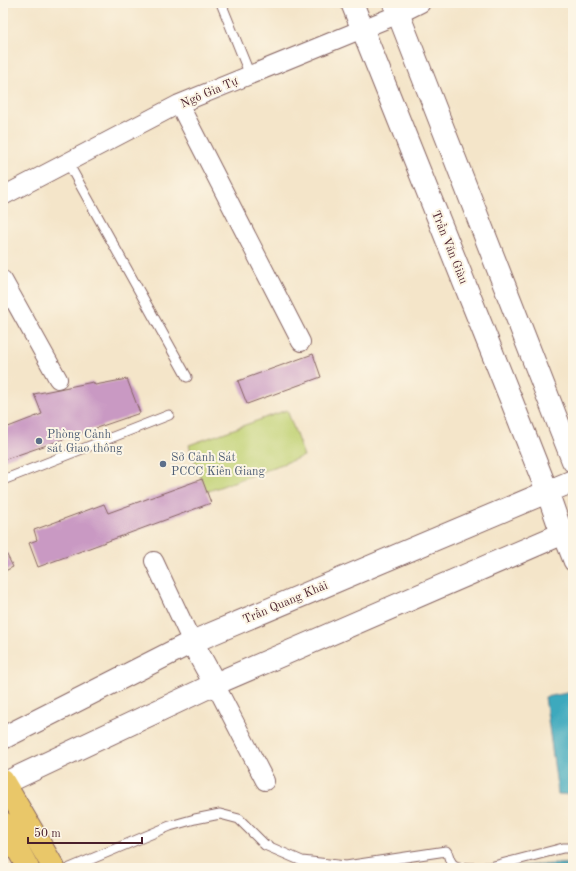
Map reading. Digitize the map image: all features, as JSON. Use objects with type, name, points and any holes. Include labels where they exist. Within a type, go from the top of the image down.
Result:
[{"type":"main road","points":[[4,783],[54,868]]},
{"type":"main road","points":[[3,823],[28,868]]},
{"type":"street","name":"Trần Văn Giàu","points":[[352,3],[547,491],[567,532]]},
{"type":"street","name":"Ngô Gia Tự","points":[[3,196],[179,104],[362,28],[397,9],[421,3]]},
{"type":"street","points":[[397,9],[573,461]]},
{"type":"street","points":[[179,104],[301,342]]},
{"type":"street","points":[[3,280],[58,379]]},
{"type":"street","name":"Trần Quang Khải","points":[[3,738],[192,642],[573,481]]},
{"type":"street","points":[[4,783],[215,684],[567,532],[573,562]]},
{"type":"street","points":[[154,561],[192,642],[265,781]]},
{"type":"lane","points":[[221,3],[250,75]]},
{"type":"lane","points":[[68,162],[187,377]]},
{"type":"lane","points":[[3,480],[170,415]]},
{"type":"lane","points":[[70,868],[170,826],[220,814],[239,819],[265,846],[302,861],[346,866],[446,851],[453,865],[457,867],[490,867],[563,848],[573,848]]},
{"type":"green space","points":[[287,410],[304,456],[206,492],[189,445]]},
{"type":"water","points":[[573,692],[573,795],[558,794],[545,697]]},
{"type":"water","points":[[573,863],[573,868],[488,868]]},
{"type":"building","points":[[313,354],[321,377],[247,404],[238,381]]},
{"type":"building","name":"Phòng Cảnh sát Giao thông","points":[[127,379],[140,413],[3,460],[3,429],[42,414],[34,394],[93,382],[95,385]]},
{"type":"building","points":[[202,479],[211,503],[38,567],[29,543],[37,540],[34,530],[104,504],[108,513]]},
{"type":"building","points":[[3,547],[13,567],[3,572]]},
{"type":"place","name":"Phòng Cảnh sát Giao thông","points":[[39,441]]},
{"type":"place","name":"Sở Cảnh Sát PCCC Kiên Giang","points":[[163,464]]}]
